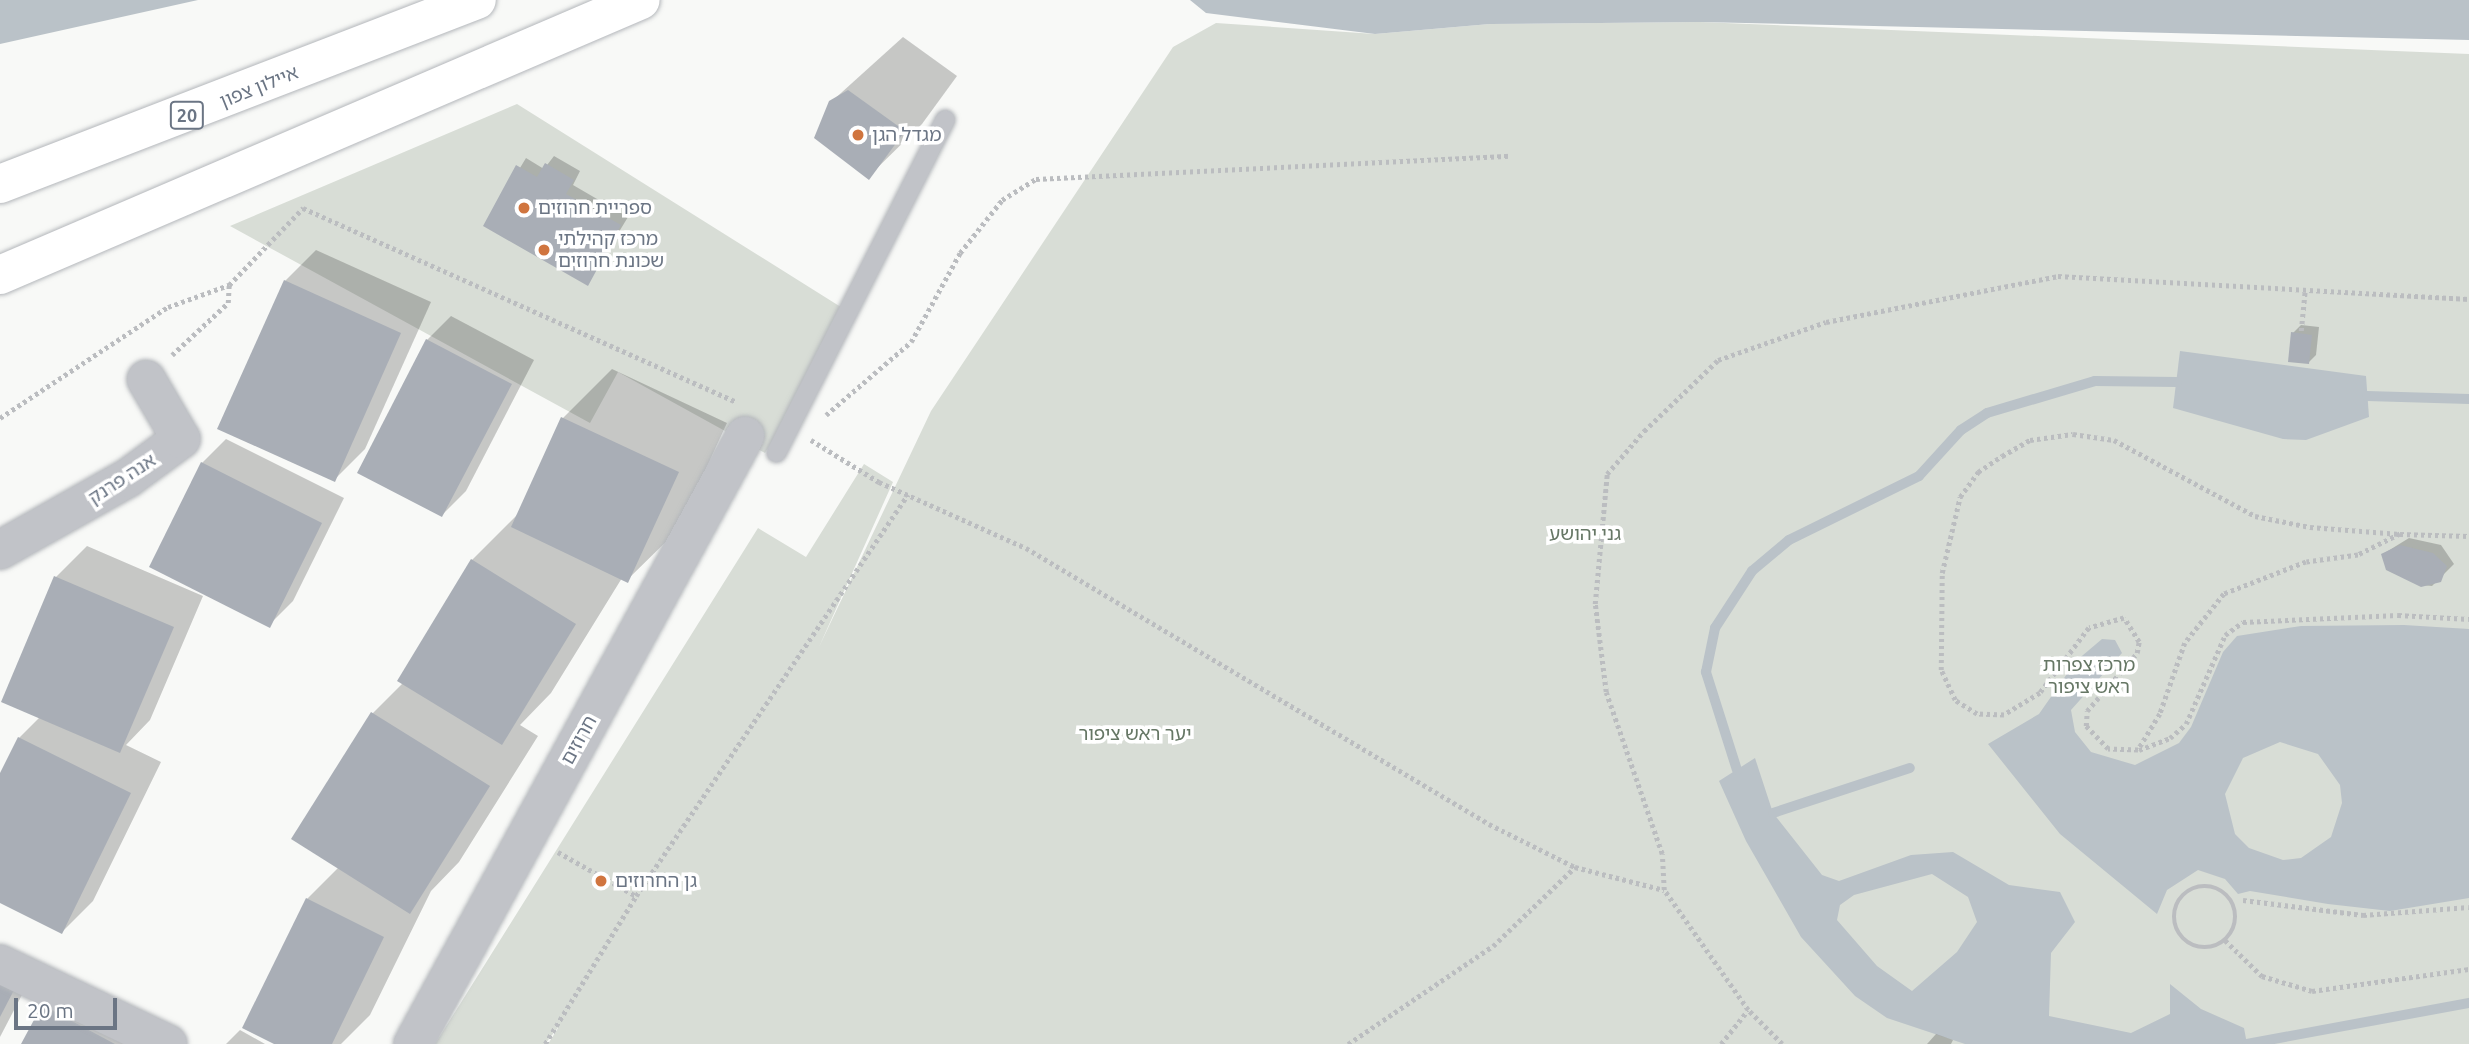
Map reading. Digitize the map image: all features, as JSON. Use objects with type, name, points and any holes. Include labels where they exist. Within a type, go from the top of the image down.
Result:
[{"type":"highway","name":"איילון צפון","points":[[0,184],[477,0]]},
{"type":"highway","points":[[0,275],[641,0]]},
{"type":"street","name":"אנה פרנק","points":[[0,550],[128,478],[181,439],[146,379]]},
{"type":"street","name":"חרוזים","points":[[413,1044],[527,835],[760,444]]},
{"type":"street","points":[[0,964],[168,1044]]},
{"type":"lane","points":[[760,444],[794,431],[945,119]]},
{"type":"path","points":[[794,431],[911,342],[960,253],[1002,200],[1027,182],[1054,175],[1510,156]]},
{"type":"path","points":[[0,418],[168,307],[229,285],[303,208],[794,431],[908,495],[1026,548],[1489,824],[1575,867],[1664,890]]},
{"type":"path","points":[[1783,1044],[1748,1010],[1664,890],[1662,854],[1606,692],[1595,604],[1607,474],[1718,360],[1826,322],[2058,276],[2469,299]]},
{"type":"path","points":[[146,379],[228,303],[229,285]]},
{"type":"path","points":[[2301,331],[2305,290]]},
{"type":"path","points":[[2469,536],[2310,527],[2255,516],[2114,440],[2073,434],[2030,440],[1978,472],[1960,497],[1942,573],[1941,670],[1955,700],[1977,714],[2004,715],[2040,693],[2089,628],[2124,618],[2139,642],[2137,653],[2087,711],[2086,726],[2109,749],[2138,750],[2170,738],[2186,724],[2225,635],[2243,622],[2398,615],[2469,619]]},
{"type":"path","points":[[545,1044],[636,896],[908,495]]},
{"type":"path","points":[[2138,750],[2160,714],[2185,643],[2224,594],[2306,562],[2358,555],[2400,534]]},
{"type":"path","points":[[527,835],[636,896]]},
{"type":"path","points":[[1348,1044],[1493,946],[1575,867]]},
{"type":"path","points":[[2209,886],[2227,895],[2235,914],[2225,940],[2206,947],[2180,935],[2174,916],[2188,890],[2209,886]]},
{"type":"path","points":[[2244,901],[2363,915],[2469,907]]},
{"type":"path","points":[[2225,940],[2262,976],[2312,991],[2469,970]]},
{"type":"path","points":[[1721,1044],[1748,1010]]},
{"type":"green space","name":"גני יהושע","points":[[1700,22],[2469,54],[2469,1044],[548,1044],[560,1025],[545,1044],[435,1044],[758,528],[806,557],[864,464],[893,482],[819,647],[931,411],[1173,47],[1216,23],[1375,34],[1490,24]]},
{"type":"green space","points":[[517,104],[852,314],[765,453],[618,372],[590,423],[230,226]]},
{"type":"shaded area","points":[[0,0],[198,0],[0,44]]},
{"type":"shaded area","points":[[1190,0],[2469,0],[2469,40],[1700,22],[1490,24],[1375,34],[1206,13]]},
{"type":"shaded area","points":[[2180,351],[2366,376],[2369,417],[2306,440],[2283,439],[2173,408]]},
{"type":"shaded area","points":[[2404,625],[2469,629],[2469,898],[2390,911],[2250,891],[2238,894],[2225,879],[2198,870],[2167,890],[2157,914],[2060,834],[1988,744],[2039,714],[2076,661],[2102,639],[2115,640],[2122,653],[2071,710],[2075,732],[2091,752],[2135,765],[2179,743],[2191,727],[2223,652],[2237,636],[2301,626]],"holes":[[[2280,742],[2318,754],[2340,785],[2342,803],[2331,837],[2301,858],[2283,860],[2249,848],[2235,834],[2225,794],[2243,758]]]},
{"type":"shaded area","points":[[1755,758],[1773,813],[1822,875],[1839,881],[1911,855],[1953,852],[2009,885],[2060,892],[2075,922],[2051,953],[2049,1016],[2131,1033],[2170,1014],[2170,984],[2201,1009],[2244,1028],[2247,1044],[1965,1044],[1887,1018],[1855,996],[1801,937],[1746,841],[1719,781]],"holes":[[[1932,874],[1968,897],[1977,922],[1957,952],[1912,991],[1877,966],[1837,920],[1840,905],[1854,895]]]},
{"type":"building","name":"מגדל הגן","points":[[848,90],[905,131],[869,180],[814,138],[829,101]]},
{"type":"building","points":[[545,163],[574,180],[566,194],[621,225],[588,286],[483,226],[516,165],[537,177]]},
{"type":"building","points":[[284,280],[401,333],[335,482],[217,429]]},
{"type":"building","points":[[2291,332],[2312,335],[2309,364],[2288,362]]},
{"type":"building","points":[[426,339],[512,384],[442,517],[357,473]]},
{"type":"building","points":[[561,417],[679,472],[628,583],[511,527]]},
{"type":"building","points":[[201,462],[322,523],[270,628],[149,567]]},
{"type":"building","points":[[2400,545],[2433,553],[2447,566],[2441,582],[2421,587],[2386,570],[2381,554]]},
{"type":"building","points":[[471,559],[576,624],[502,745],[397,681]]},
{"type":"building","points":[[54,576],[174,627],[120,753],[1,702]]},
{"type":"building","points":[[371,712],[490,786],[410,914],[291,839]]},
{"type":"building","points":[[18,737],[131,793],[62,934],[0,903],[0,773]]},
{"type":"building","points":[[306,898],[384,937],[332,1044],[274,1044],[242,1028]]},
{"type":"building","points":[[0,983],[14,990],[0,1017]]},
{"type":"building","points":[[42,1005],[115,1044],[21,1044]]},
{"type":"waterway","points":[[1737,770],[1706,672],[1715,628],[1752,571],[1789,540],[1919,476],[1961,430],[1987,413],[2095,381],[2177,382]]},
{"type":"waterway","points":[[2367,396],[2469,399]]},
{"type":"waterway","points":[[1773,813],[1910,768]]},
{"type":"waterway","points":[[2247,1044],[2469,1003]]},
{"type":"place","name":"מגדל הגן","points":[[858,135]]},
{"type":"place","name":"ספריית חרוזים","points":[[524,208]]},
{"type":"place","name":"מרכז קהילתי שכונת חרוזים","points":[[544,250]]},
{"type":"place","name":"גן החרוזים","points":[[601,881]]},
{"type":"park label","name":"מרכז צפרות ראש ציפור","points":[[2089,676]]},
{"type":"park label","name":"יער ראש ציפור","points":[[1135,734]]}]
